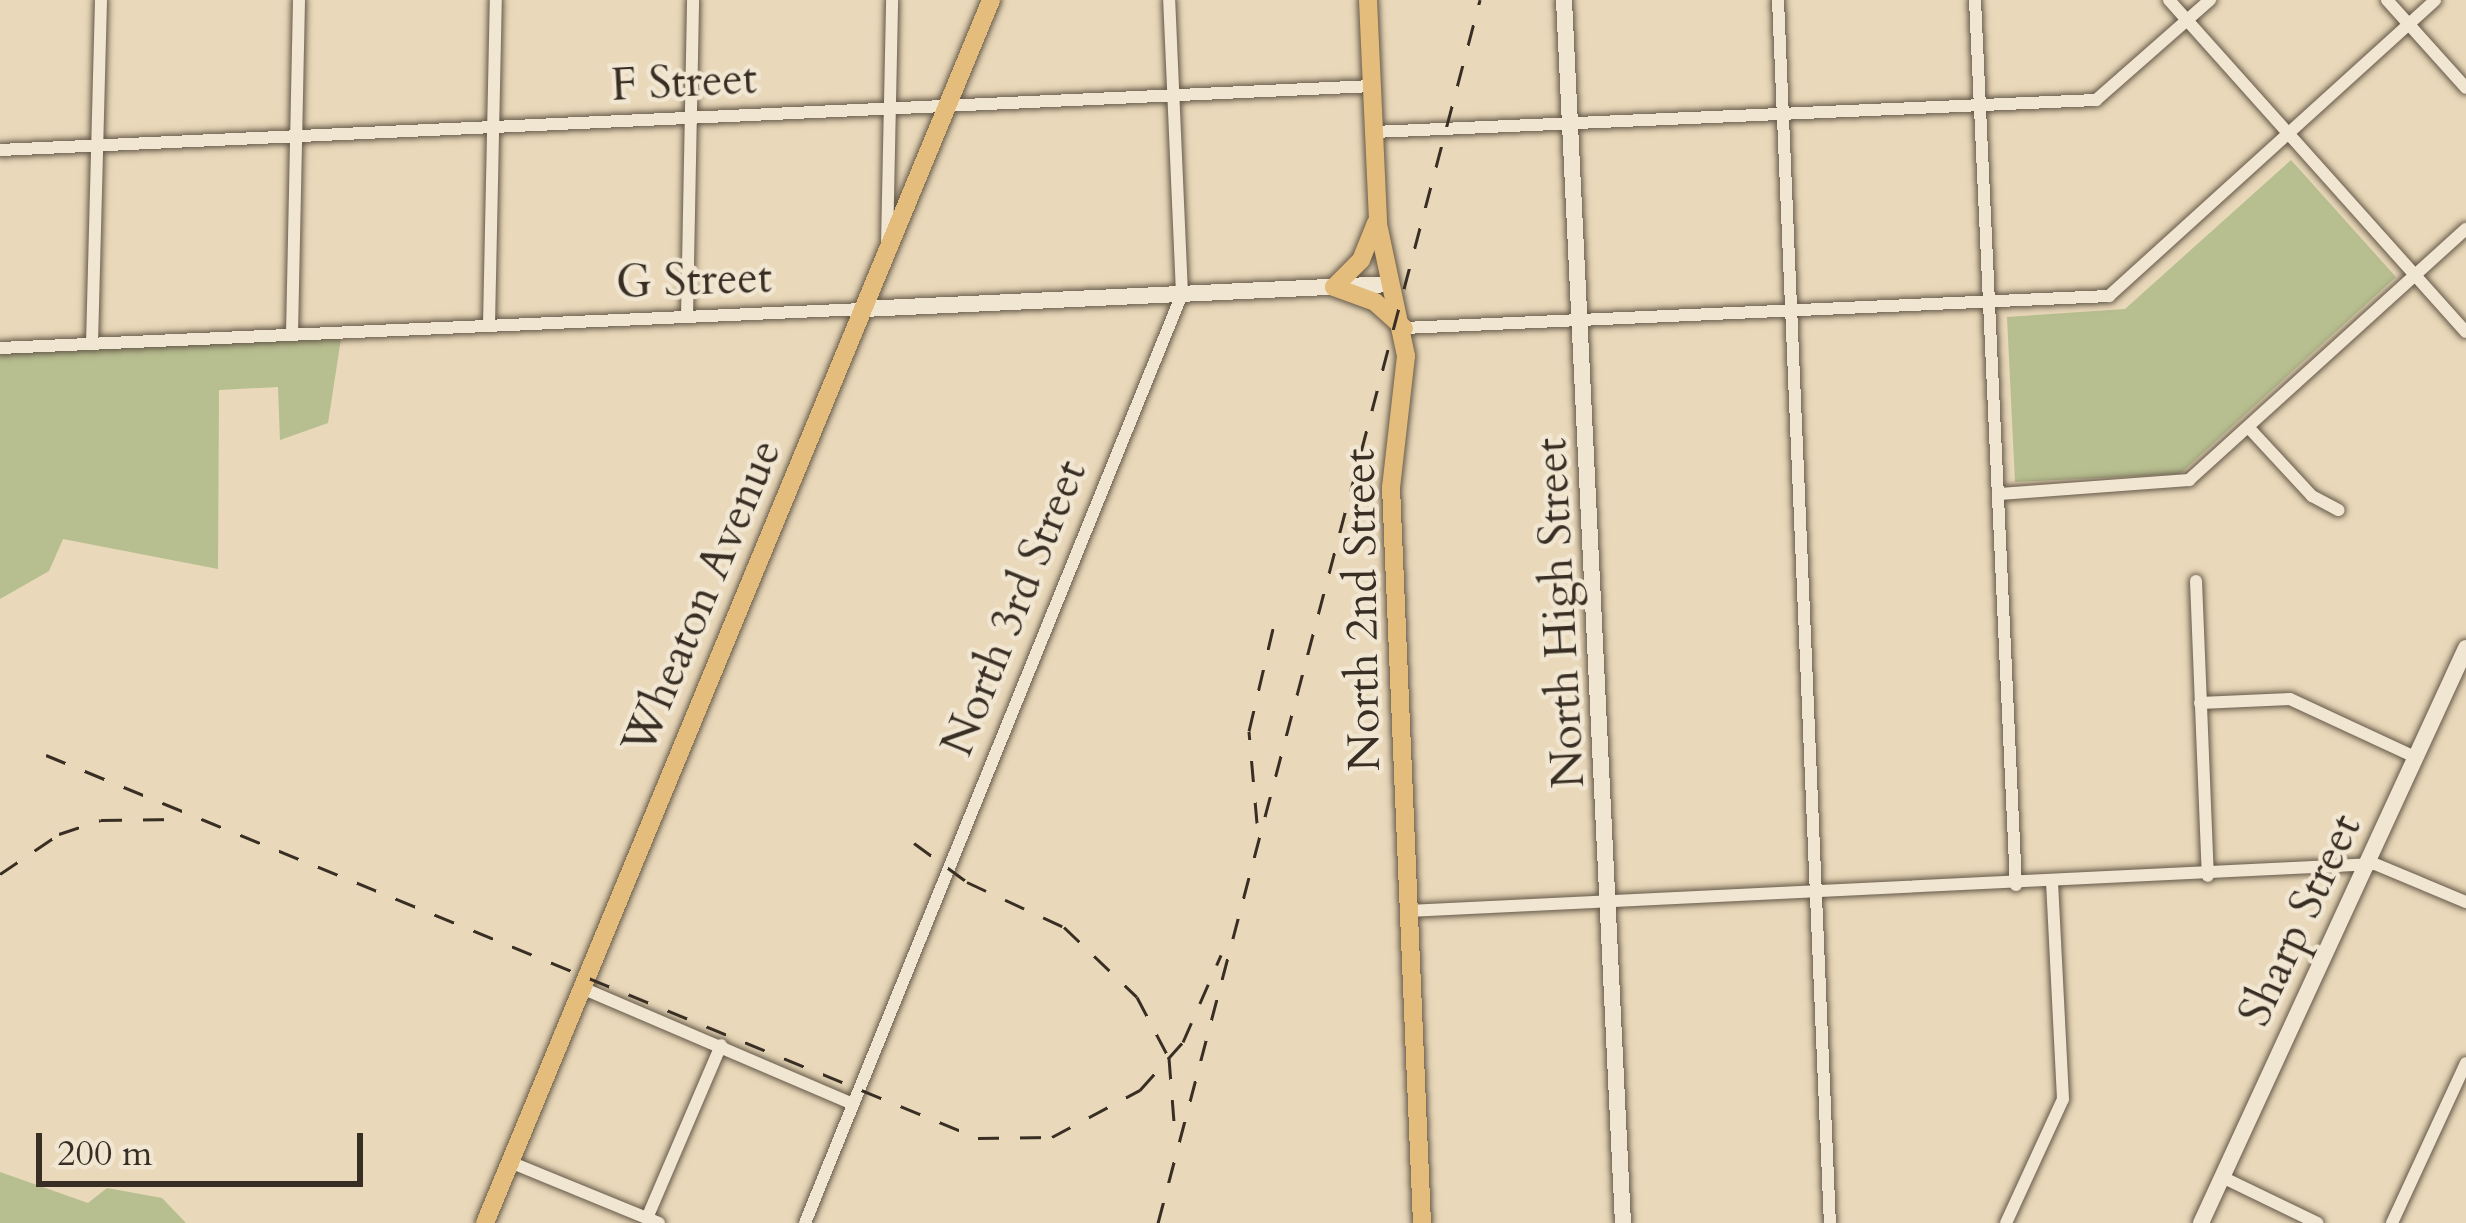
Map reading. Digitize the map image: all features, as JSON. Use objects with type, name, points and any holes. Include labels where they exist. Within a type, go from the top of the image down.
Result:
[{"type":"main road","name":"Wheaton Avenue","points":[[484,1223],[991,0]]},
{"type":"main road","name":"North 2nd Street","points":[[1368,0],[1378,219],[1405,328],[1391,487],[1422,1223]]},
{"type":"main road","points":[[1378,219],[1361,260],[1334,287],[1375,302],[1405,328]]},
{"type":"street","points":[[92,344],[101,0]]},
{"type":"street","points":[[292,334],[299,0]]},
{"type":"street","points":[[489,325],[496,0]]},
{"type":"street","points":[[686,316],[693,0]]},
{"type":"street","points":[[887,250],[892,0]]},
{"type":"street","name":"North 3rd Street","points":[[805,1223],[1181,294],[1169,0]]},
{"type":"street","name":"North High Street","points":[[1564,0],[1623,1223]]},
{"type":"street","points":[[1778,0],[1830,1223]]},
{"type":"street","points":[[1975,0],[2016,884]]},
{"type":"street","points":[[2169,0],[2466,332]]},
{"type":"street","points":[[1374,132],[2096,100],[2210,0]]},
{"type":"street","points":[[2387,0],[2466,88]]},
{"type":"street","points":[[1405,328],[2120,291],[2435,0]]},
{"type":"street","name":"F Street","points":[[0,150],[1372,86]]},
{"type":"street","points":[[1999,494],[2179,486],[2466,229]]},
{"type":"street","name":"G Street","points":[[0,348],[1391,284]]},
{"type":"street","points":[[2249,428],[2312,496],[2338,510]]},
{"type":"street","points":[[2196,581],[2208,877]]},
{"type":"street","name":"Sharp Street","points":[[2201,1223],[2466,648]]},
{"type":"street","points":[[2200,703],[2290,699],[2416,758]]},
{"type":"street","points":[[1408,911],[2208,877],[2365,866],[2385,866],[2466,902]]},
{"type":"street","points":[[2006,1223],[2063,1099],[2052,883]]},
{"type":"street","points":[[582,988],[854,1104]]},
{"type":"street","points":[[510,1162],[653,1221],[721,1045]]},
{"type":"street","points":[[2392,1223],[2466,1063]]},
{"type":"street","points":[[2222,1177],[2317,1223]]},
{"type":"green space","points":[[2291,160],[2396,277],[2180,474],[2015,482],[2007,317],[2125,309]]},
{"type":"green space","points":[[342,332],[328,423],[280,440],[278,387],[219,390],[218,569],[63,539],[49,571],[0,599],[0,348]]},
{"type":"green space","points":[[0,1172],[88,1203],[107,1188],[162,1198],[186,1223],[0,1223]]},
{"type":"railway","points":[[1158,1223],[1480,0]]},
{"type":"railway","points":[[1257,823],[1249,731],[1275,620]]},
{"type":"railway","points":[[46,755],[978,1138],[1052,1137],[1140,1090],[1183,1042],[1221,955]]},
{"type":"railway","points":[[0,874],[59,834],[101,820],[178,819]]},
{"type":"railway","points":[[914,843],[967,882],[1064,927],[1137,997],[1169,1058],[1174,1121]]}]
